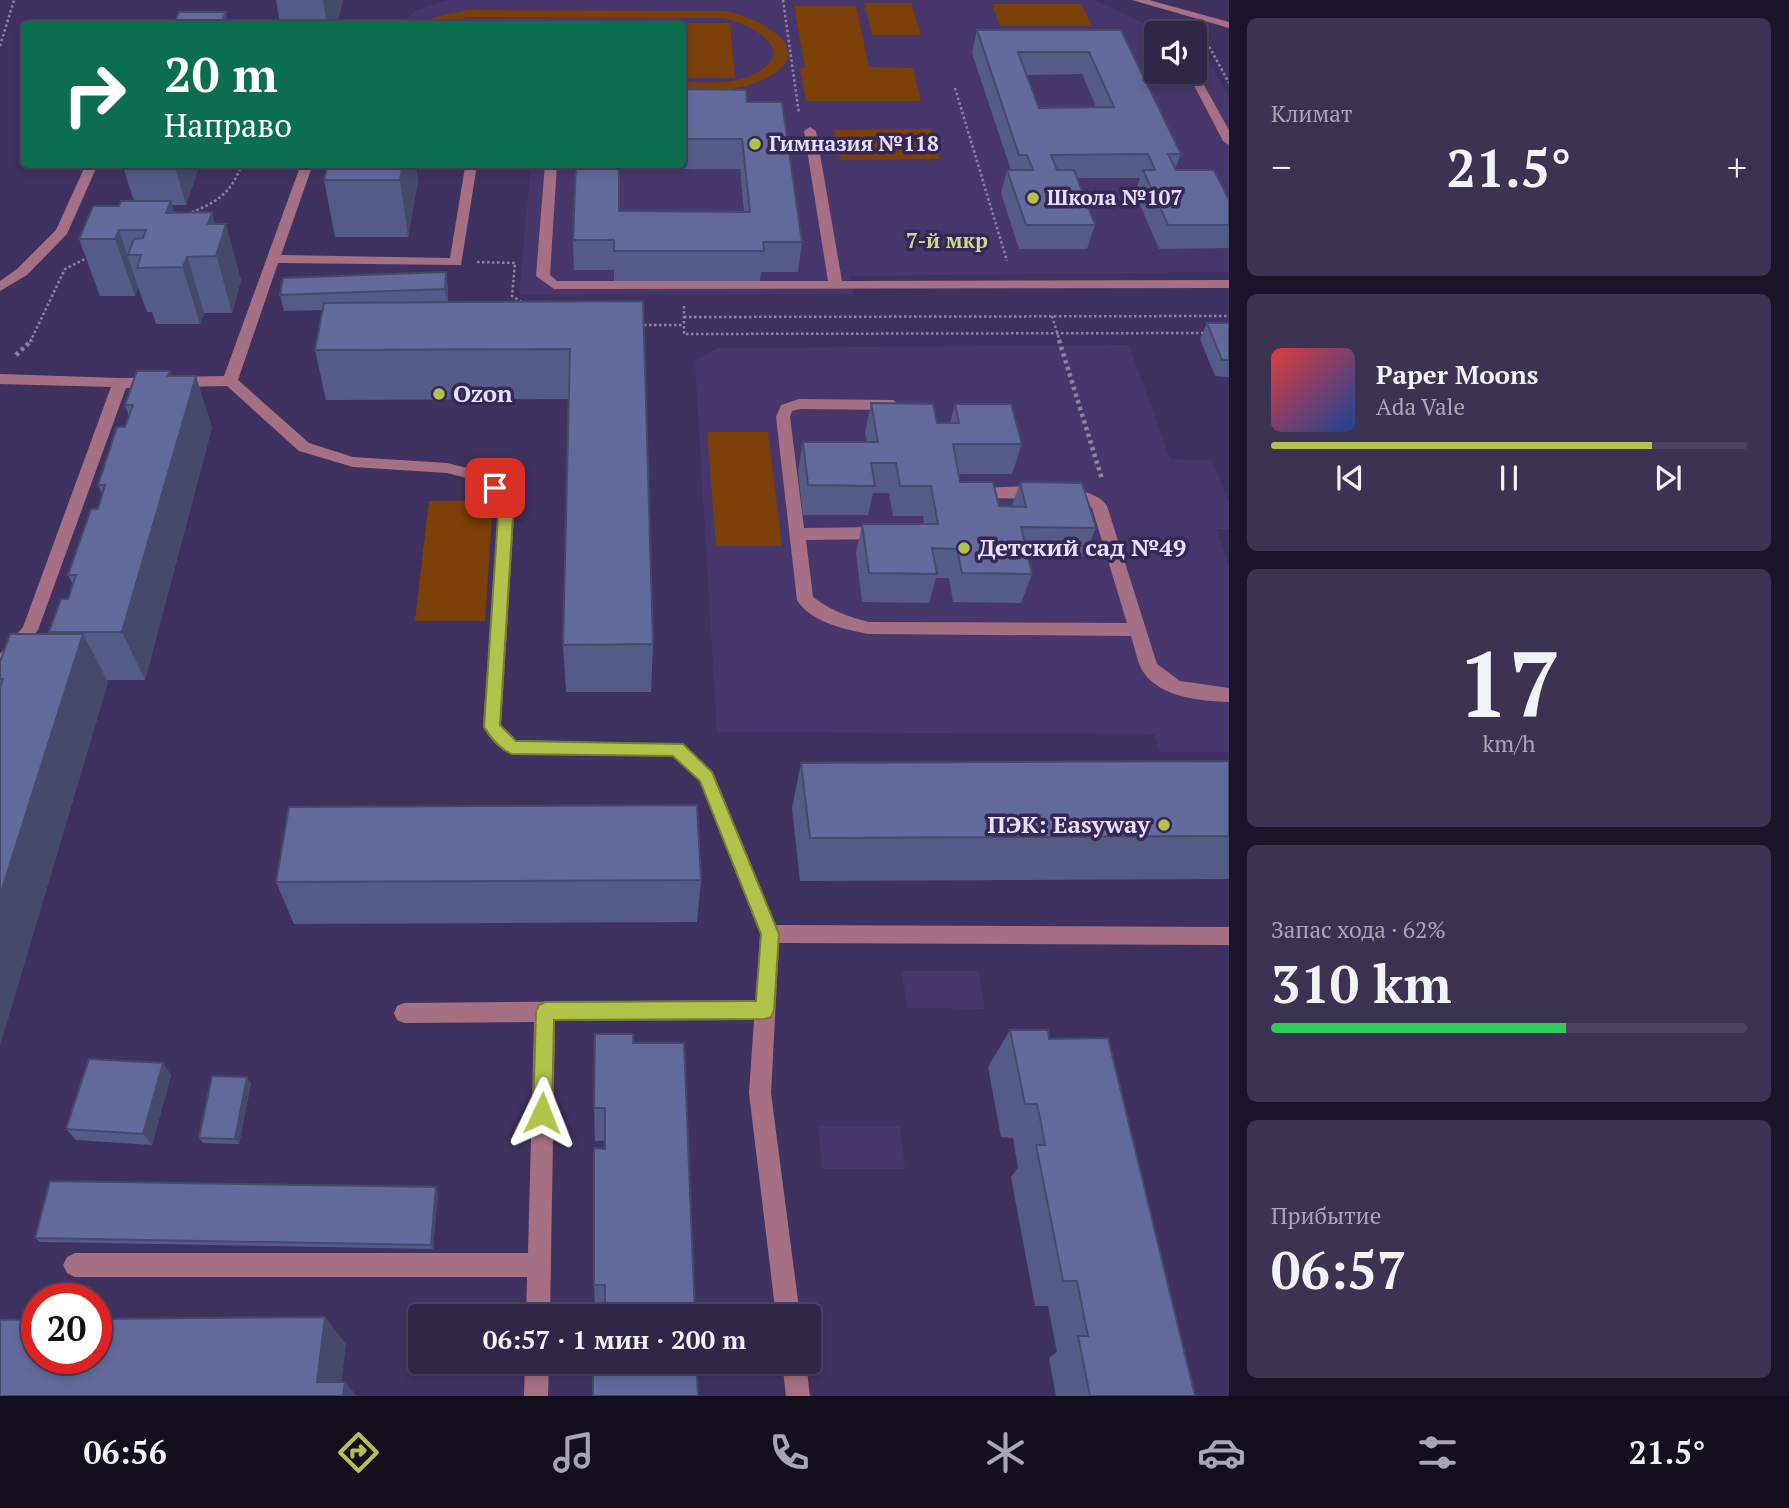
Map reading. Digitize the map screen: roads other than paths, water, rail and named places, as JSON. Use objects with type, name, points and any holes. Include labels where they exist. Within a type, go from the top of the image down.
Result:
[{"type":"lane","points":[[1137,0],[1229,25]]},
{"type":"lane","points":[[1199,84],[1229,141]]},
{"type":"lane","points":[[810,131],[836,286]]},
{"type":"lane","points":[[0,287],[22,272],[62,231],[90,168]]},
{"type":"lane","points":[[230,381],[306,168]]},
{"type":"lane","points":[[274,259],[456,262],[470,168]]},
{"type":"lane","points":[[551,168],[543,276],[554,285],[1229,284]]},
{"type":"lane","points":[[0,379],[120,383],[230,381],[304,447],[353,462],[447,468],[484,477],[507,500],[492,727],[512,747],[677,749],[706,777],[770,934],[760,1093],[786,1304]]},
{"type":"lane","points":[[0,666],[30,630],[120,383]]},
{"type":"lane","points":[[910,405],[799,404],[786,408],[783,417],[805,600],[814,608],[849,623],[869,628],[1137,630]]},
{"type":"lane","points":[[969,493],[1078,494],[1092,499],[1099,506],[1154,676],[1199,693],[1229,695]]},
{"type":"lane","points":[[796,534],[894,533]]},
{"type":"lane","points":[[770,934],[1229,936]]},
{"type":"lane","points":[[404,1013],[764,1010]]},
{"type":"lane","points":[[538,1304],[545,1011]]},
{"type":"lane","points":[[75,1265],[539,1265]]},
{"type":"lane","points":[[536,1396],[537,1374]]},
{"type":"lane","points":[[795,1374],[798,1396]]},
{"type":"place","name":"Гимназия №118","points":[[755,144]]},
{"type":"place","name":"Школа №107","points":[[1033,198]]},
{"type":"place","name":"Ozon","points":[[439,394]]},
{"type":"place","name":"Детский сад №49","points":[[964,548]]},
{"type":"place","name":"ПЭК: Easyway","points":[[1164,825]]},
{"type":"district","name":"7-й мкр","points":[[947,241]]}]
